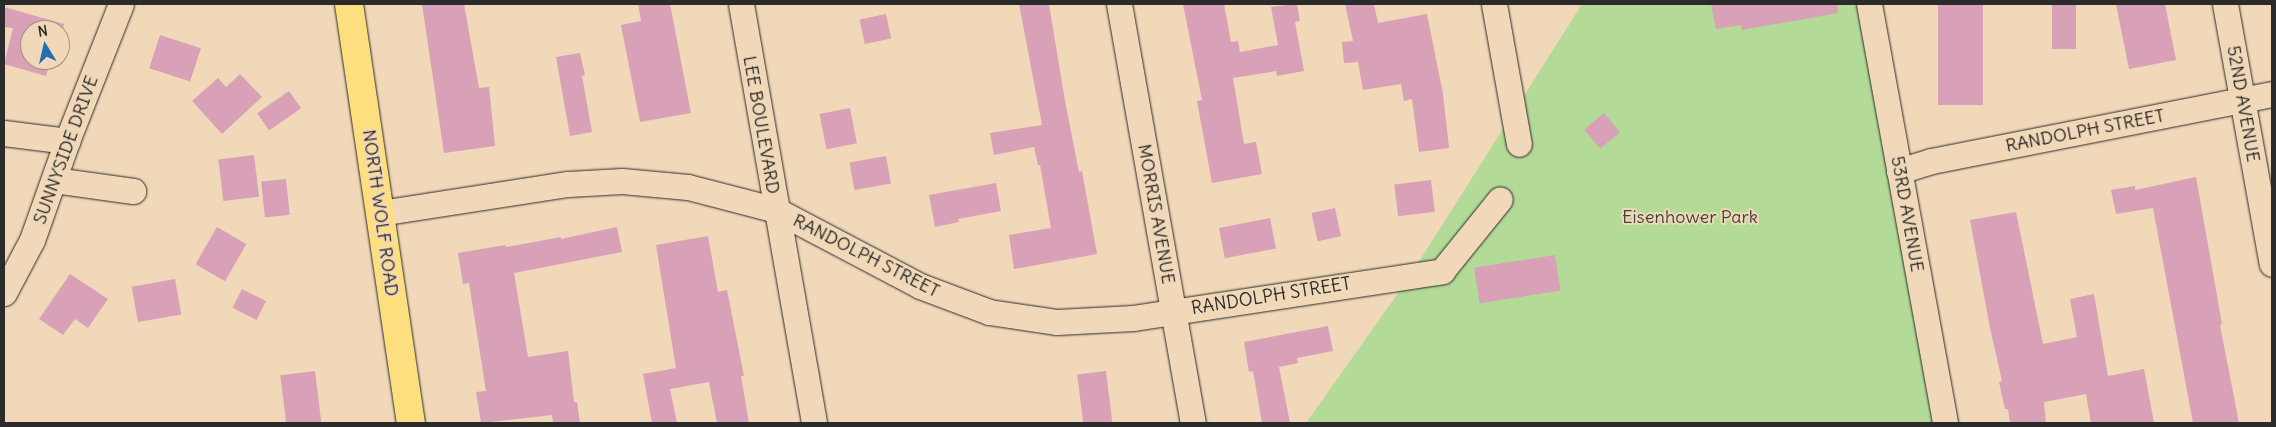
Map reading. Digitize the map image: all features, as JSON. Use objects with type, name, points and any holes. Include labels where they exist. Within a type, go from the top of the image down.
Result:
[{"type":"main road","name":"NORTH WOLF ROAD","points":[[349,4],[411,423]]},
{"type":"street","name":"SUNNYSIDE DRIVE","points":[[4,293],[32,240],[67,141],[121,4]]},
{"type":"street","name":"LEE BOULEVARD","points":[[741,4],[814,423]]},
{"type":"street","name":"MORRIS AVENUE","points":[[1119,4],[1193,423]]},
{"type":"street","points":[[1494,4],[1519,144]]},
{"type":"street","name":"53RD AVENUE","points":[[1869,4],[1945,423]]},
{"type":"street","name":"52ND AVENUE","points":[[2225,4],[2272,264]]},
{"type":"street","name":"RANDOLPH STREET","points":[[1899,171],[1931,161],[2272,94]]},
{"type":"street","points":[[4,133],[67,141]]},
{"type":"street","points":[[54,180],[133,191]]},
{"type":"street","name":"RANDOLPH STREET","points":[[380,213],[568,184],[622,181],[688,187],[776,210],[920,286],[990,312],[1057,322],[1133,318],[1442,271],[1500,200]]},
{"type":"green space","name":"Eisenhower Park","points":[[1582,4],[1861,4],[1938,423],[1306,423],[1408,279]]},
{"type":"building","points":[[422,4],[464,4],[479,88],[489,87],[495,146],[444,153]]},
{"type":"building","points":[[638,4],[670,4],[691,113],[640,122],[621,25],[641,21]]},
{"type":"building","points":[[1019,4],[1049,4],[1065,101],[1079,172],[1082,171],[1097,254],[1014,269],[1009,235],[1051,228],[1040,165],[1038,165],[1034,147],[994,155],[990,133],[1042,125]]},
{"type":"building","points":[[1183,4],[1224,4],[1231,42],[1238,41],[1240,52],[1278,45],[1271,7],[1297,4],[1300,21],[1295,22],[1304,71],[1277,76],[1276,71],[1233,78],[1244,144],[1256,142],[1262,174],[1212,183],[1197,101],[1202,100]]},
{"type":"building","points":[[1345,4],[1374,4],[1378,23],[1427,14],[1443,94],[1449,148],[1419,152],[1412,99],[1404,101],[1401,84],[1363,90],[1358,62],[1344,63],[1342,42],[1353,41]]},
{"type":"building","points":[[1711,4],[1837,4],[1838,13],[1742,30],[1741,25],[1716,29]]},
{"type":"building","points":[[1938,4],[1983,4],[1983,105],[1938,105]]},
{"type":"building","points":[[2052,4],[2076,4],[2076,49],[2052,49]]},
{"type":"building","points":[[2116,4],[2165,4],[2176,60],[2129,69]]},
{"type":"building","points":[[4,7],[50,20],[20,20],[20,69],[4,64],[13,28],[4,27]]},
{"type":"building","points":[[886,14],[891,38],[865,44],[860,20]]},
{"type":"building","points":[[160,35],[201,48],[190,82],[149,68]]},
{"type":"building","points":[[580,53],[585,75],[582,76],[592,132],[570,136],[556,57]]},
{"type":"building","points":[[25,70],[48,70],[46,76]]},
{"type":"building","points":[[240,74],[262,97],[222,134],[192,101],[218,78],[226,87]]},
{"type":"building","points":[[289,91],[301,108],[269,131],[257,113]]},
{"type":"building","points":[[850,108],[857,143],[826,149],[820,114]]},
{"type":"building","points":[[1604,113],[1620,132],[1600,149],[1584,130]]},
{"type":"building","points":[[254,155],[259,197],[223,201],[218,159]]},
{"type":"building","points":[[886,156],[891,184],[854,190],[850,162]]},
{"type":"building","points":[[2196,177],[2222,324],[2220,325],[2239,423],[2193,423],[2153,208],[2116,214],[2111,190],[2135,186],[2135,190]]},
{"type":"building","points":[[286,179],[290,215],[265,217],[261,182]]},
{"type":"building","points":[[1431,180],[1435,212],[1398,216],[1394,185]]},
{"type":"building","points":[[996,183],[1001,211],[958,219],[959,222],[935,227],[929,195]]},
{"type":"building","points":[[1335,208],[1341,236],[1318,241],[1312,213]]},
{"type":"building","points":[[2016,212],[2043,344],[2077,337],[2070,299],[2094,294],[2108,376],[2144,369],[2154,423],[2091,423],[2086,394],[2044,402],[2046,423],[2010,423],[2008,409],[2005,409],[1999,382],[2002,381],[1970,220]]},
{"type":"building","points":[[1270,218],[1276,248],[1225,258],[1219,228]]},
{"type":"building","points":[[217,227],[246,244],[225,281],[196,264]]},
{"type":"building","points":[[617,227],[622,252],[514,273],[528,357],[568,351],[574,402],[577,402],[580,423],[553,423],[552,415],[481,423],[476,392],[486,391],[469,283],[463,284],[458,253],[561,237],[561,239]]},
{"type":"building","points":[[708,236],[718,292],[727,290],[744,376],[741,376],[749,423],[717,423],[709,382],[670,389],[677,423],[652,423],[643,374],[676,368],[656,245]]},
{"type":"building","points":[[1555,255],[1561,291],[1480,303],[1474,268]]},
{"type":"building","points":[[70,274],[108,299],[88,328],[75,319],[63,335],[39,319]]},
{"type":"building","points":[[175,279],[181,314],[138,322],[132,287]]},
{"type":"building","points":[[242,289],[266,301],[257,320],[232,308]]},
{"type":"building","points":[[1328,326],[1333,351],[1297,358],[1298,363],[1279,367],[1290,423],[1262,423],[1253,371],[1249,372],[1244,342]]},
{"type":"building","points":[[315,371],[321,423],[286,423],[280,375]]},
{"type":"building","points":[[1106,371],[1112,423],[1083,423],[1077,375]]}]
